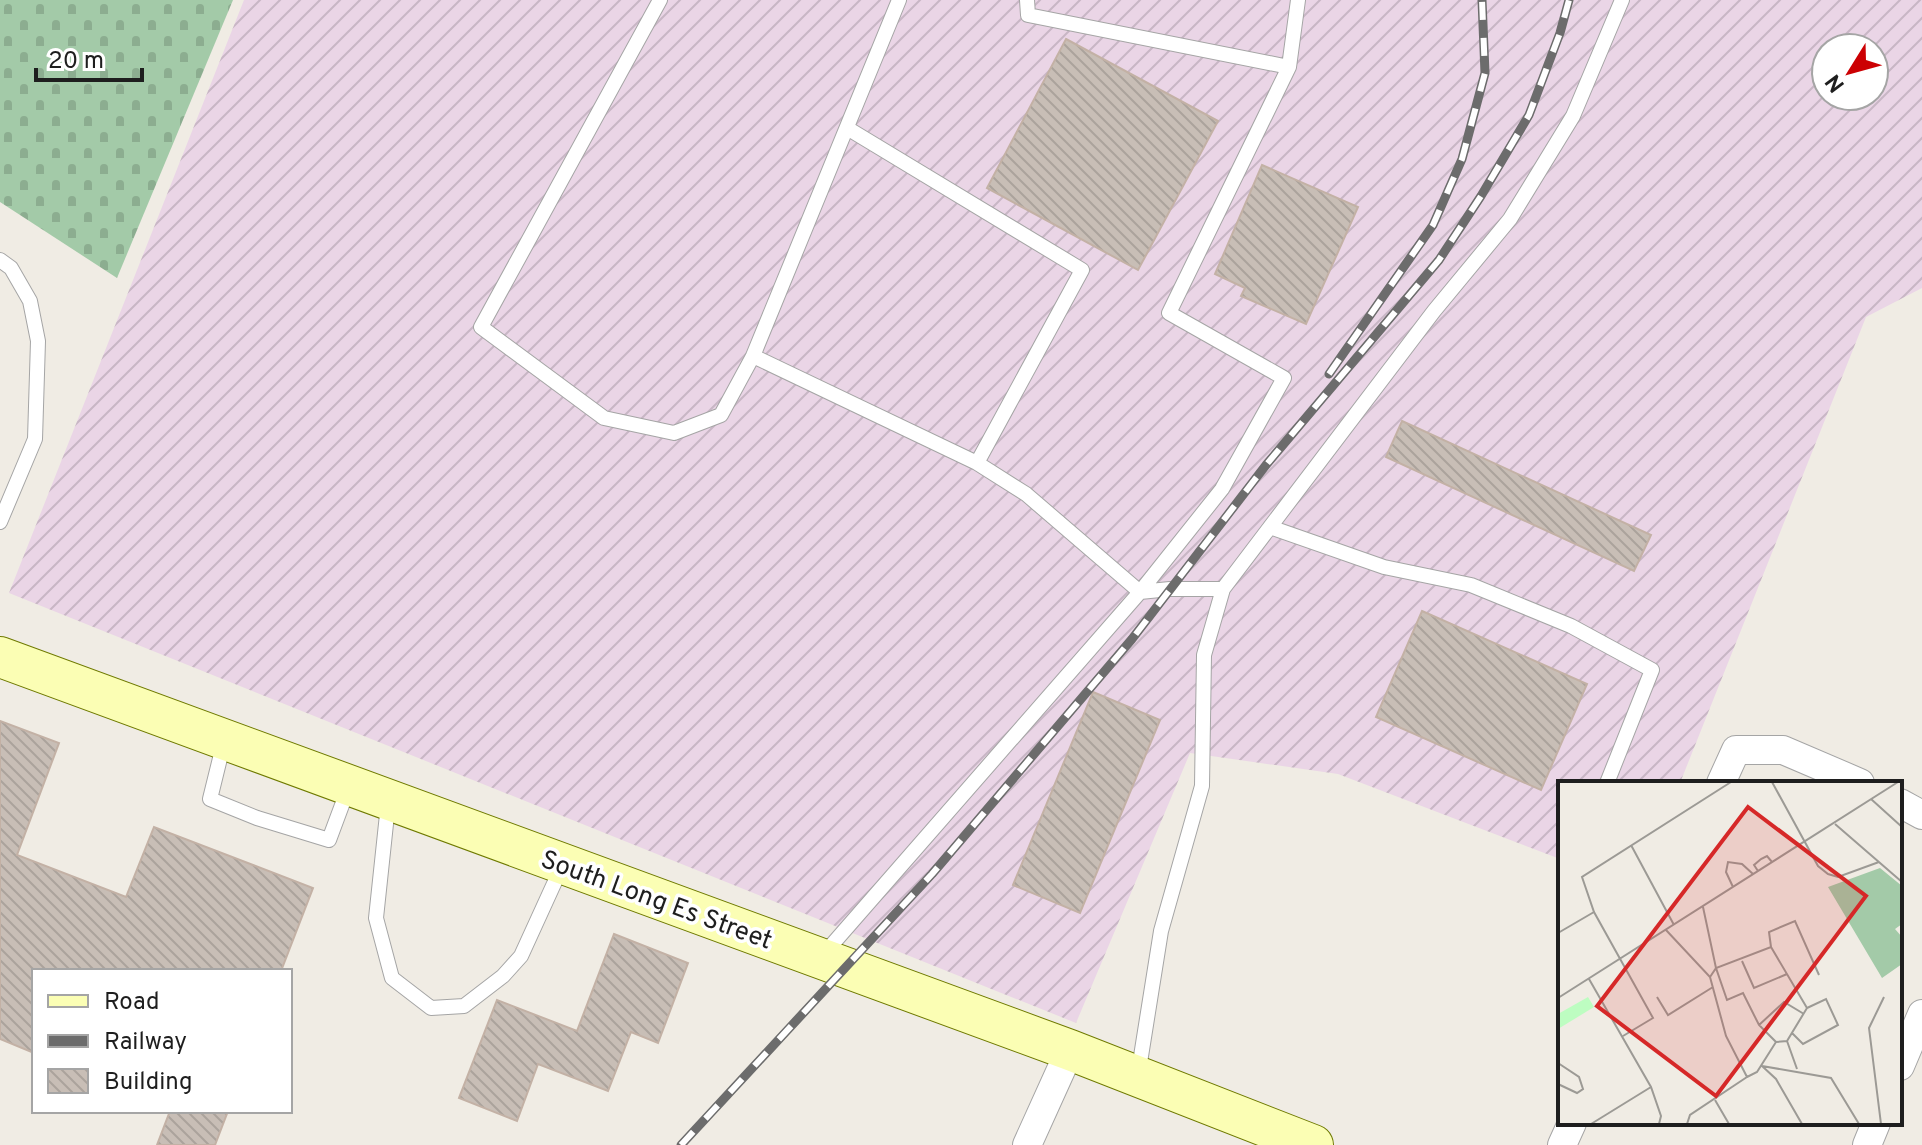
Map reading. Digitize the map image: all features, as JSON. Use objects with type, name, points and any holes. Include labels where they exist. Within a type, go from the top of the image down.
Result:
[{"type":"street","name":"South Long Es Street","points":[[0,657],[1070,1050],[1313,1145]]},
{"type":"street","points":[[1722,781],[1736,750],[1783,750],[1855,781]]},
{"type":"street","points":[[1902,804],[1922,815]]},
{"type":"street","points":[[1902,1061],[1922,1014]]},
{"type":"street","points":[[1027,1145],[1070,1050]]},
{"type":"street","points":[[1562,1145],[1571,1125]]},
{"type":"street","points":[[1867,1145],[1875,1125]]},
{"type":"lane","points":[[660,0],[481,327],[604,418],[674,433],[721,415],[753,356],[899,0]]},
{"type":"lane","points":[[1027,0],[1028,15],[1289,67]]},
{"type":"lane","points":[[820,959],[1140,592],[1222,489],[1284,378],[1169,313],[1289,67],[1298,0]]},
{"type":"lane","points":[[1138,1076],[1161,931],[1202,786],[1204,655],[1223,589],[1434,311],[1510,219],[1573,116],[1622,0]]},
{"type":"lane","points":[[847,128],[1082,270],[977,463]]},
{"type":"lane","points":[[0,260],[11,268],[30,301],[38,341],[35,439],[0,522]]},
{"type":"lane","points":[[753,356],[977,463],[1026,494],[1140,592],[1223,589]]},
{"type":"lane","points":[[1270,527],[1384,567],[1471,585],[1571,626],[1652,670],[1608,781]]},
{"type":"lane","points":[[225,739],[210,799],[257,818],[329,840],[350,785]]},
{"type":"lane","points":[[389,800],[376,918],[392,978],[431,1008],[464,1006],[503,976],[521,956],[563,864]]},
{"type":"shaded area","points":[[244,0],[1922,0],[1922,288],[1866,317],[1681,781],[1558,781],[1558,858],[1338,774],[1190,753],[1076,1023],[9,593]]},
{"type":"green space","points":[[0,0],[233,0],[117,278],[0,202]]},
{"type":"building","points":[[1066,39],[1218,121],[1138,270],[987,188]]},
{"type":"building","points":[[1262,165],[1358,207],[1306,324],[1241,296],[1245,288],[1215,274]]},
{"type":"building","points":[[1402,421],[1651,535],[1634,571],[1386,457]]},
{"type":"building","points":[[1422,611],[1587,684],[1541,790],[1376,717]]},
{"type":"building","points":[[1093,692],[1160,720],[1080,913],[1013,885]]},
{"type":"building","points":[[0,721],[59,743],[17,855],[126,897],[154,827],[313,888],[282,969],[32,969],[32,1052],[0,1039]]},
{"type":"building","points":[[614,934],[688,963],[658,1043],[631,1032],[608,1091],[538,1064],[517,1121],[459,1098],[497,1000],[577,1031]]},
{"type":"building","points":[[169,1113],[227,1113],[215,1145],[157,1145]]},
{"type":"railway","points":[[1329,374],[1433,225],[1462,159],[1485,73],[1482,0]]},
{"type":"railway","points":[[681,1145],[932,874],[1132,639],[1266,465],[1439,260],[1529,115],[1569,0]]}]
